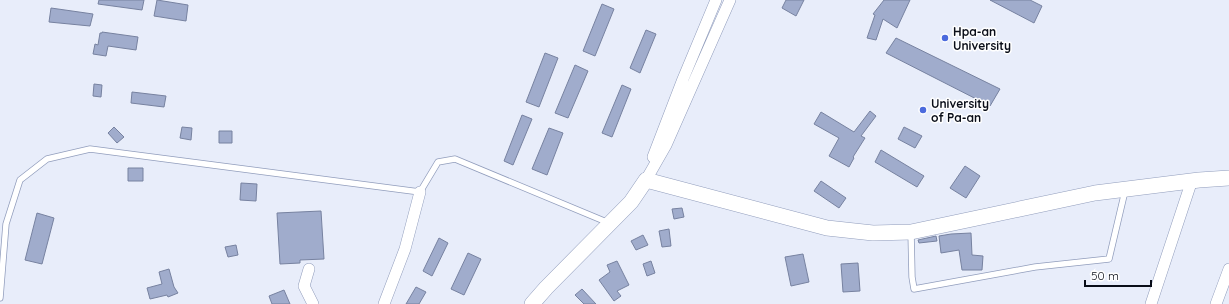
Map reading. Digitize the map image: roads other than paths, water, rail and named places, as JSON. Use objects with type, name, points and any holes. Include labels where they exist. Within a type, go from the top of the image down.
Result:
[{"type":"street","points":[[646,180],[682,79],[716,0]]},
{"type":"street","points":[[532,304],[631,202],[646,180],[666,144],[730,0]]},
{"type":"street","points":[[682,79],[694,83]]},
{"type":"street","points":[[646,180],[827,228],[873,233],[911,232],[1095,192],[1192,180],[1229,178]]},
{"type":"street","points":[[1151,304],[1192,180]]},
{"type":"street","points":[[384,304],[405,249],[420,192]]},
{"type":"street","points":[[309,269],[304,286],[313,304]]},
{"type":"street","points":[[1216,304],[1229,269]]},
{"type":"lane","points":[[0,298],[6,224],[20,180],[47,159],[90,149],[420,192],[438,162],[455,159],[610,223]]},
{"type":"lane","points":[[911,232],[912,277],[914,289],[1035,267],[1109,259],[1126,189]]},
{"type":"place","name":"Hpa-an University","points":[[945,38]]},
{"type":"place","name":"University of Pa-an","points":[[923,110]]}]
